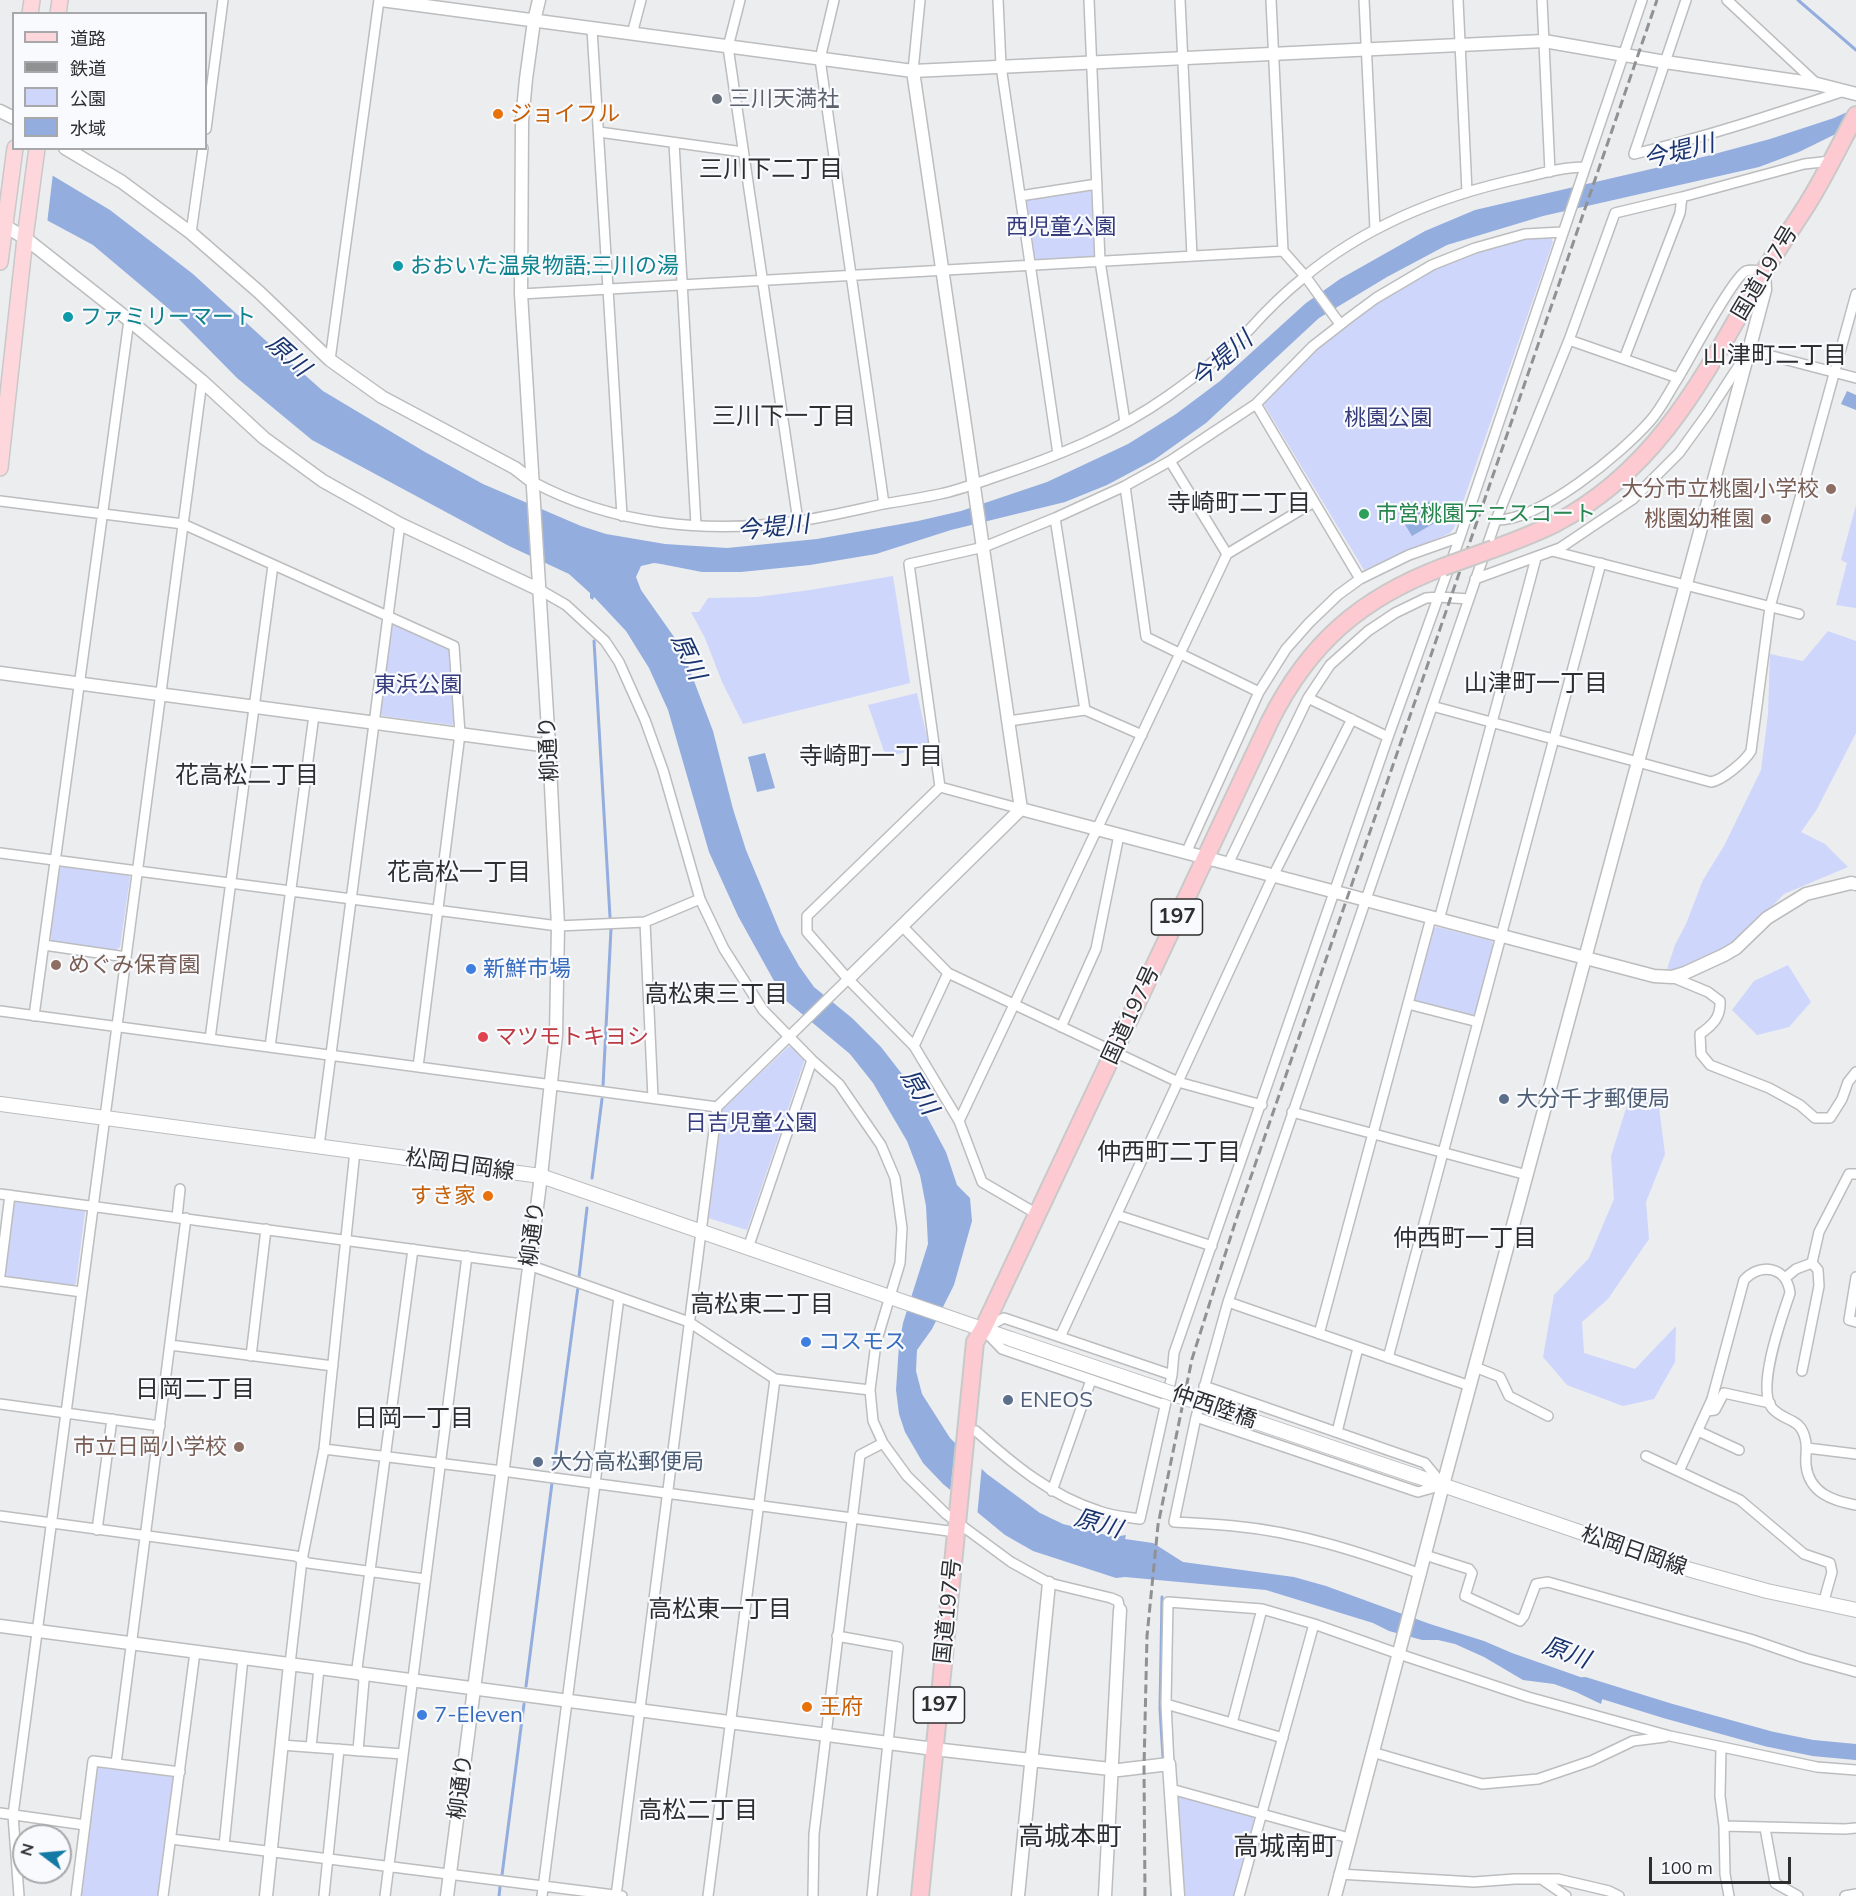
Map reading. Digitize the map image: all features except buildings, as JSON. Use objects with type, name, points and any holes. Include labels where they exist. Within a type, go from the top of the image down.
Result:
[{"type":"highway","name":"国道197号","points":[[920,1896],[939,1749],[961,1523],[972,1440],[975,1342],[1278,705],[1306,663],[1329,637],[1359,611],[1388,591],[1545,528],[1579,510],[1622,478],[1654,446],[1690,397],[1764,271],[1809,201],[1831,160],[1847,141],[1856,115]]},
{"type":"highway","name":"国道197号","points":[[930,1896],[939,1749]]},
{"type":"main road","points":[[0,262],[2,224],[7,207],[15,150]]},
{"type":"main road","points":[[0,468],[27,220],[37,150]]},
{"type":"main road","name":"松岡日岡線","points":[[0,1104],[541,1176],[983,1329]]},
{"type":"main road","name":"仲西陸橋","points":[[983,1329],[1416,1476]]},
{"type":"main road","name":"松岡日岡線","points":[[1416,1476],[1691,1570],[1755,1588],[1856,1610]]},
{"type":"street","points":[[207,121],[223,0]]},
{"type":"street","points":[[330,360],[380,0],[913,71],[1544,41],[1665,62],[1817,84],[1850,92]]},
{"type":"street","name":"柳通り","points":[[447,1896],[541,1176],[556,1035],[558,926],[521,294],[522,121],[534,21],[539,0]]},
{"type":"street","points":[[633,34],[641,0]]},
{"type":"street","points":[[740,0],[728,47],[798,521]]},
{"type":"street","points":[[834,0],[820,59],[884,504]]},
{"type":"street","points":[[920,0],[913,71],[1022,809]]},
{"type":"street","points":[[998,0],[1001,66],[1058,454]]},
{"type":"street","points":[[1089,0],[1100,261],[1125,422]]},
{"type":"street","points":[[1180,0],[1192,256]]},
{"type":"street","points":[[1271,0],[1283,251],[1305,276],[1337,320]]},
{"type":"street","points":[[1364,0],[1375,229]]},
{"type":"street","points":[[1458,0],[1467,192]]},
{"type":"street","points":[[1542,0],[1550,172]]},
{"type":"street","points":[[972,1440],[1052,1491],[1100,1512],[1140,1519],[1172,1375],[1174,1353],[1460,537],[1642,0]]},
{"type":"street","points":[[1686,0],[1634,154],[1694,140],[1850,92]]},
{"type":"street","points":[[1727,0],[1817,84]]},
{"type":"street","points":[[592,29],[622,516]]},
{"type":"street","points":[[599,132],[743,152]]},
{"type":"street","points":[[674,143],[696,525]]},
{"type":"street","points":[[68,150],[122,182],[191,232],[259,292],[330,360],[382,397],[514,468],[533,482],[574,501],[622,516],[696,525],[751,526],[798,521],[941,494],[1038,463],[1125,422],[1166,397],[1211,363],[1248,330],[1270,305],[1305,276],[1341,249],[1375,229],[1424,207],[1467,192],[1550,172],[1584,171]]},
{"type":"street","points":[[191,232],[203,150]]},
{"type":"street","points":[[1419,1580],[1359,1552],[1307,1538],[1233,1525],[1174,1522],[1204,1386],[1228,1302],[1475,579],[1496,520],[1569,340],[1615,213],[1804,164],[1831,160]]},
{"type":"street","points":[[1020,196],[1096,184]]},
{"type":"street","points":[[1624,359],[1680,213],[1682,197]]},
{"type":"street","points":[[2,224],[25,238],[129,320],[292,460],[322,481],[400,524],[540,590],[566,605],[605,641],[619,662],[645,720],[663,770],[700,899],[724,949],[763,1010],[839,1084],[881,1146],[895,1178],[902,1228],[896,1299],[876,1343],[870,1390],[873,1421],[883,1443],[907,1476],[961,1523],[1011,1562],[1049,1583],[1111,1598],[1118,1602],[1120,1610],[1105,1896]]},
{"type":"street","points":[[940,787],[909,564],[984,547],[1125,486],[1170,461],[1256,404],[1337,320],[1432,265],[1475,248],[1525,234],[1563,232]]},
{"type":"street","points":[[521,294],[1283,251]]},
{"type":"street","points":[[1335,1896],[1443,1485],[1765,290],[1764,271],[1748,270],[1729,290],[1652,420],[1594,472],[1548,503],[1522,515],[1496,520]]},
{"type":"street","points":[[1432,706],[1711,782],[1718,781],[1747,757],[1751,751],[1770,607],[1856,294]]},
{"type":"street","points":[[34,1016],[129,320]]},
{"type":"street","points":[[1569,340],[1678,378]]},
{"type":"street","points":[[1749,350],[1856,378]]},
{"type":"street","points":[[1475,579],[1560,548],[1633,499],[1679,453],[1749,350]]},
{"type":"street","points":[[19,1896],[13,1815],[202,381]]},
{"type":"street","points":[[1256,404],[1360,579]]},
{"type":"street","points":[[1170,461],[1227,554]]},
{"type":"street","points":[[1125,486],[1146,638],[1259,692]]},
{"type":"street","points":[[0,501],[183,524],[454,646],[460,734],[418,1067]]},
{"type":"street","points":[[959,1121],[1227,554],[1314,502]]},
{"type":"street","points":[[1055,518],[1085,710]]},
{"type":"street","points":[[319,1146],[400,524]]},
{"type":"street","points":[[1186,853],[1259,692],[1286,650],[1309,623],[1338,595],[1360,579],[1409,555],[1460,537]]},
{"type":"street","points":[[1552,551],[1799,614]]},
{"type":"street","points":[[1319,1334],[1408,1004],[1492,723],[1536,558]]},
{"type":"street","points":[[1388,1358],[1601,563]]},
{"type":"street","points":[[210,1039],[273,565]]},
{"type":"street","points":[[1228,864],[1308,698],[1330,665],[1368,631],[1395,613],[1425,598],[1468,599]]},
{"type":"street","points":[[0,673],[549,746]]},
{"type":"street","points":[[1308,698],[1388,737]]},
{"type":"street","points":[[1009,721],[1085,710],[1142,735]]},
{"type":"street","points":[[270,1047],[314,715]]},
{"type":"street","points":[[1060,1337],[1273,876],[1352,719]]},
{"type":"street","points":[[940,787],[1654,976],[1672,977],[1685,974],[1736,948],[1767,918],[1806,894],[1851,883],[1856,884]]},
{"type":"street","points":[[940,787],[807,916],[807,932],[848,979],[914,1046],[959,1121],[982,1182],[1037,1214]]},
{"type":"street","points":[[616,1896],[717,1107],[1022,809]]},
{"type":"street","points":[[1061,1027],[1093,958],[1119,835]]},
{"type":"street","points":[[0,853],[558,926],[645,921],[700,899]]},
{"type":"street","points":[[645,921],[653,1098]]},
{"type":"street","points":[[902,926],[948,973],[1178,1082],[1262,1105]]},
{"type":"street","points":[[44,945],[126,957]]},
{"type":"street","points":[[914,1046],[948,973]]},
{"type":"street","points":[[1672,977],[1708,992],[1720,1001],[1720,1011],[1711,1027],[1700,1034],[1701,1054],[1710,1065],[1769,1088],[1800,1105],[1815,1118],[1830,1118],[1842,1099],[1848,1082],[1856,1072]]},
{"type":"street","points":[[1408,1004],[1478,1022]]},
{"type":"street","points":[[0,1011],[717,1107]]},
{"type":"street","points":[[748,1248],[812,1060]]},
{"type":"street","points":[[1292,1112],[1527,1175]]},
{"type":"street","points":[[266,1896],[302,1560],[324,1449],[355,1151]]},
{"type":"street","points":[[1812,1263],[1819,1232],[1849,1174],[1856,1174]]},
{"type":"street","points":[[116,1764],[170,1345],[182,1218],[180,1189]]},
{"type":"street","points":[[0,1275],[5,1194],[529,1265],[689,1322],[775,1379],[870,1390]]},
{"type":"street","points":[[1117,1215],[1212,1246]]},
{"type":"street","points":[[251,1356],[266,1229]]},
{"type":"street","points":[[358,1751],[364,1680],[357,1668],[413,1249]]},
{"type":"street","points":[[385,1896],[467,1256]]},
{"type":"street","points":[[1785,1278],[1796,1269],[1812,1263]]},
{"type":"street","points":[[1802,1371],[1819,1286],[1818,1270],[1812,1263]]},
{"type":"street","points":[[1679,1471],[1712,1399],[1744,1280],[1754,1272],[1773,1270],[1785,1278],[1789,1284],[1790,1293],[1773,1350],[1766,1385],[1767,1398],[1773,1409],[1798,1423],[1805,1436],[1806,1467],[1814,1486],[1825,1496],[1838,1502],[1856,1505]]},
{"type":"street","points":[[1856,1277],[1849,1320],[1856,1322]]},
{"type":"street","points":[[0,1281],[82,1292]]},
{"type":"street","points":[[543,1891],[618,1297]]},
{"type":"street","points":[[1228,1302],[1470,1386]]},
{"type":"street","points":[[1165,1405],[1002,1350],[983,1329],[1004,1318],[1172,1375]]},
{"type":"street","points":[[170,1345],[333,1366]]},
{"type":"street","points":[[1337,1432],[1358,1348]]},
{"type":"street","points":[[1475,1367],[1500,1377],[1509,1396],[1548,1416]]},
{"type":"street","points":[[708,1896],[775,1379]]},
{"type":"street","points":[[1052,1491],[1090,1380]]},
{"type":"street","points":[[1204,1386],[1425,1463],[1443,1485]]},
{"type":"street","points":[[1707,1410],[1715,1410],[1724,1393],[1770,1403]]},
{"type":"street","points":[[0,1404],[160,1426]]},
{"type":"street","points":[[1197,1417],[1418,1492],[1443,1485]]},
{"type":"street","points":[[97,1530],[111,1419]]},
{"type":"street","points":[[1698,1431],[1739,1449]]},
{"type":"street","points":[[813,1896],[814,1834],[860,1455],[883,1443]]},
{"type":"street","points":[[1807,1448],[1856,1454]]},
{"type":"street","points":[[324,1449],[502,1470],[852,1518],[961,1523]]},
{"type":"street","points":[[1646,1456],[1740,1500],[1804,1554],[1830,1563],[1832,1572],[1823,1604]]},
{"type":"street","points":[[0,1516],[296,1556],[308,1563],[425,1579]]},
{"type":"street","points":[[1425,1555],[1469,1569],[1472,1573],[1465,1596],[1520,1621],[1536,1584],[1548,1582],[1718,1632],[1750,1639],[1856,1672]]},
{"type":"street","points":[[1018,1896],[1049,1583]]},
{"type":"street","points":[[1178,1896],[1166,1704],[1168,1602],[1262,1609],[1400,1651],[1528,1697],[1670,1736],[1816,1767],[1856,1770]]},
{"type":"street","points":[[1232,1723],[1262,1609]]},
{"type":"street","points":[[1239,1896],[1314,1624]]},
{"type":"street","points":[[0,1626],[825,1735],[1112,1770],[1169,1764]]},
{"type":"street","points":[[837,1636],[898,1647],[872,1896]]},
{"type":"street","points":[[163,1896],[195,1652]]},
{"type":"street","points":[[224,1846],[243,1658]]},
{"type":"street","points":[[311,1747],[319,1668]]},
{"type":"street","points":[[1166,1704],[1283,1738]]},
{"type":"street","points":[[1372,1752],[1482,1784],[1538,1779],[1590,1761],[1633,1741],[1670,1736]]},
{"type":"street","points":[[281,1745],[403,1754]]},
{"type":"street","points":[[1721,1747],[1720,1796],[1724,1826],[1725,1874],[1729,1896]]},
{"type":"street","points":[[324,1896],[339,1749]]},
{"type":"street","points":[[76,1896],[93,1761],[180,1772]]},
{"type":"street","points":[[1171,1789],[1349,1838]]},
{"type":"street","points":[[0,1813],[86,1825]]},
{"type":"street","points":[[1724,1826],[1856,1828]]},
{"type":"street","points":[[1765,1828],[1775,1882],[1798,1896]]},
{"type":"street","points":[[171,1839],[450,1874],[543,1891],[622,1896]]},
{"type":"street","points":[[1339,1874],[1474,1882],[1541,1878],[1609,1891],[1619,1896]]},
{"type":"street","points":[[1541,1878],[1566,1896]]},
{"type":"street","points":[[1845,1896],[1856,1894]]},
{"type":"green space","name":"西児童公園","points":[[1089,190],[1093,193],[1096,254],[1092,257],[1037,260],[1033,257],[1025,203],[1027,199]]},
{"type":"green space","name":"桃園公園","points":[[1550,236],[1553,242],[1454,528],[1450,533],[1364,570],[1263,403],[1323,344],[1401,286],[1454,259],[1513,239]]},
{"type":"green space","points":[[1856,505],[1856,608],[1836,605],[1847,563],[1841,560]]},
{"type":"green space","points":[[893,576],[910,683],[743,724],[691,612],[699,612],[708,598],[757,597]]},
{"type":"green space","name":"東浜公園","points":[[395,624],[448,648],[455,721],[452,725],[383,716],[380,713],[391,627]]},
{"type":"green space","points":[[1828,631],[1856,641],[1856,733],[1817,809],[1801,832],[1825,844],[1848,867],[1784,894],[1746,933],[1714,958],[1680,971],[1667,969],[1703,880],[1724,846],[1761,770],[1768,714],[1770,654],[1803,661]]},
{"type":"green space","points":[[917,693],[929,746],[886,757],[868,705]]},
{"type":"green space","points":[[63,864],[127,872],[130,878],[120,947],[115,951],[52,942],[50,937],[60,868]]},
{"type":"green space","points":[[1437,927],[1492,941],[1493,945],[1475,1014],[1471,1016],[1417,1002],[1414,998],[1433,928]]},
{"type":"green space","points":[[1788,965],[1811,1002],[1789,1027],[1757,1035],[1732,1010],[1754,981]]},
{"type":"green space","name":"日吉児童公園","points":[[792,1046],[804,1058],[804,1062],[747,1230],[708,1218],[723,1109],[788,1047]]},
{"type":"green space","points":[[1631,1093],[1658,1099],[1665,1154],[1646,1202],[1649,1239],[1608,1299],[1582,1322],[1584,1353],[1635,1369],[1676,1326],[1675,1362],[1654,1399],[1623,1406],[1567,1385],[1543,1357],[1554,1295],[1589,1258],[1614,1199],[1611,1156]]},
{"type":"green space","points":[[17,1201],[82,1209],[85,1212],[76,1283],[73,1286],[8,1278],[5,1273],[14,1203]]},
{"type":"green space","points":[[100,1766],[175,1777],[160,1896],[80,1896],[97,1770]]},
{"type":"green space","points":[[1179,1795],[1253,1817],[1255,1821],[1235,1896],[1183,1896],[1176,1797]]},
{"type":"water","points":[[1856,108],[1856,124],[1799,152],[1759,167],[1543,216],[1447,245],[1387,277],[1319,318],[1206,423],[1154,460],[1107,485],[1065,502],[951,530],[876,554],[810,565],[741,572],[702,572],[654,563],[641,566],[636,577],[641,590],[679,644],[686,660],[713,731],[746,850],[781,934],[814,987],[852,1018],[881,1047],[909,1083],[946,1152],[957,1185],[970,1198],[972,1221],[954,1285],[932,1329],[917,1350],[916,1371],[922,1394],[950,1438],[987,1474],[1040,1513],[1063,1524],[1114,1537],[1126,1535],[1125,1539],[1153,1543],[1183,1562],[1294,1577],[1326,1586],[1606,1686],[1601,1704],[1554,1684],[1523,1680],[1484,1657],[1455,1644],[1438,1640],[1422,1640],[1389,1631],[1373,1623],[1266,1590],[1116,1578],[1033,1551],[1005,1535],[943,1484],[923,1463],[905,1432],[899,1414],[896,1390],[903,1323],[928,1244],[926,1206],[920,1175],[907,1141],[873,1083],[850,1054],[784,999],[738,916],[709,852],[668,710],[649,668],[626,631],[594,597],[593,600],[590,598],[590,593],[569,574],[509,546],[312,440],[237,378],[169,309],[93,245],[0,195],[0,144],[110,210],[193,274],[323,391],[425,452],[483,484],[581,526],[606,534],[665,544],[727,548],[817,539],[918,521],[961,511],[1047,482],[1128,444],[1176,414],[1220,381],[1306,303],[1340,279],[1425,231],[1475,210],[1707,156],[1770,139],[1834,118]]},
{"type":"water","points":[[1847,391],[1856,395],[1856,410],[1841,404]]},
{"type":"water","points":[[1432,500],[1443,518],[1412,536],[1401,518]]},
{"type":"water","points":[[765,753],[775,788],[757,792],[748,757]]},
{"type":"pier","points":[[0,141],[53,173],[47,224],[0,199]]},
{"type":"pier","points":[[956,1439],[982,1465],[977,1517],[950,1494]]},
{"type":"waterway","points":[[1798,0],[1856,50]]},
{"type":"waterway","points":[[594,641],[610,917]]},
{"type":"waterway","points":[[603,1086],[611,929]]},
{"type":"waterway","points":[[592,1178],[602,1099]]},
{"type":"waterway","points":[[579,1277],[587,1208]]},
{"type":"waterway","points":[[553,1474],[578,1287]]},
{"type":"waterway","points":[[526,1686],[552,1483]]},
{"type":"waterway","points":[[1162,1597],[1160,1709],[1163,1758]]},
{"type":"waterway","name":"原川","points":[[1584,1685],[1769,1739],[1813,1748],[1856,1752]]},
{"type":"waterway","points":[[502,1875],[524,1704]]},
{"type":"waterway","points":[[1171,1880],[1172,1896]]},
{"type":"waterway","points":[[499,1896],[500,1887]]},
{"type":"railway","points":[[1145,1896],[1144,1767],[1147,1636],[1158,1525],[1192,1359],[1236,1220],[1657,0]]},
{"type":"place","name":"三川天満社","points":[[717,99]]},
{"type":"place","name":"ジョイフル","points":[[498,114]]},
{"type":"place","name":"おおいた温泉物語;三川の湯","points":[[398,266]]},
{"type":"place","name":"ファミリーマート","points":[[68,317]]},
{"type":"place","name":"大分市立桃園小学校","points":[[1831,489]]},
{"type":"place","name":"市営桃園テニスコート","points":[[1364,514]]},
{"type":"place","name":"桃園幼稚園","points":[[1766,519]]},
{"type":"place","name":"めぐみ保育園","points":[[56,965]]},
{"type":"place","name":"新鮮市場","points":[[471,969]]},
{"type":"place","name":"マツモトキヨシ","points":[[483,1037]]},
{"type":"place","name":"大分千才郵便局","points":[[1504,1099]]},
{"type":"place","name":"すき家","points":[[488,1196]]},
{"type":"place","name":"コスモス","points":[[806,1342]]},
{"type":"place","name":"ENEOS","points":[[1008,1400]]},
{"type":"place","name":"市立日岡小学校","points":[[239,1447]]},
{"type":"place","name":"大分高松郵便局","points":[[538,1462]]},
{"type":"place","name":"王府","points":[[807,1707]]},
{"type":"place","name":"7-Eleven","points":[[422,1715]]},
{"type":"district","name":"三川下二丁目","points":[[771,170]]},
{"type":"district","name":"山津町二丁目","points":[[1775,356]]},
{"type":"district","name":"三川下一丁目","points":[[784,417]]},
{"type":"district","name":"寺崎町二丁目","points":[[1239,504]]},
{"type":"district","name":"山津町一丁目","points":[[1536,684]]},
{"type":"district","name":"寺崎町一丁目","points":[[871,757]]},
{"type":"district","name":"花高松二丁目","points":[[247,776]]},
{"type":"district","name":"花高松一丁目","points":[[459,873]]},
{"type":"district","name":"高松東三丁目","points":[[716,995]]},
{"type":"district","name":"仲西町二丁目","points":[[1169,1153]]},
{"type":"district","name":"仲西町一丁目","points":[[1465,1239]]},
{"type":"district","name":"高松東二丁目","points":[[762,1305]]},
{"type":"district","name":"日岡二丁目","points":[[195,1390]]},
{"type":"district","name":"日岡一丁目","points":[[414,1419]]},
{"type":"district","name":"高松東一丁目","points":[[720,1610]]},
{"type":"district","name":"高松二丁目","points":[[698,1811]]},
{"type":"district","name":"高城本町","points":[[1070,1837]]},
{"type":"district","name":"高城南町","points":[[1285,1847]]},
{"type":"water label","name":"今堤川","points":[[1679,152]]},
{"type":"water label","name":"今堤川","points":[[1222,360]]},
{"type":"water label","name":"今堤川","points":[[773,528]]}]
